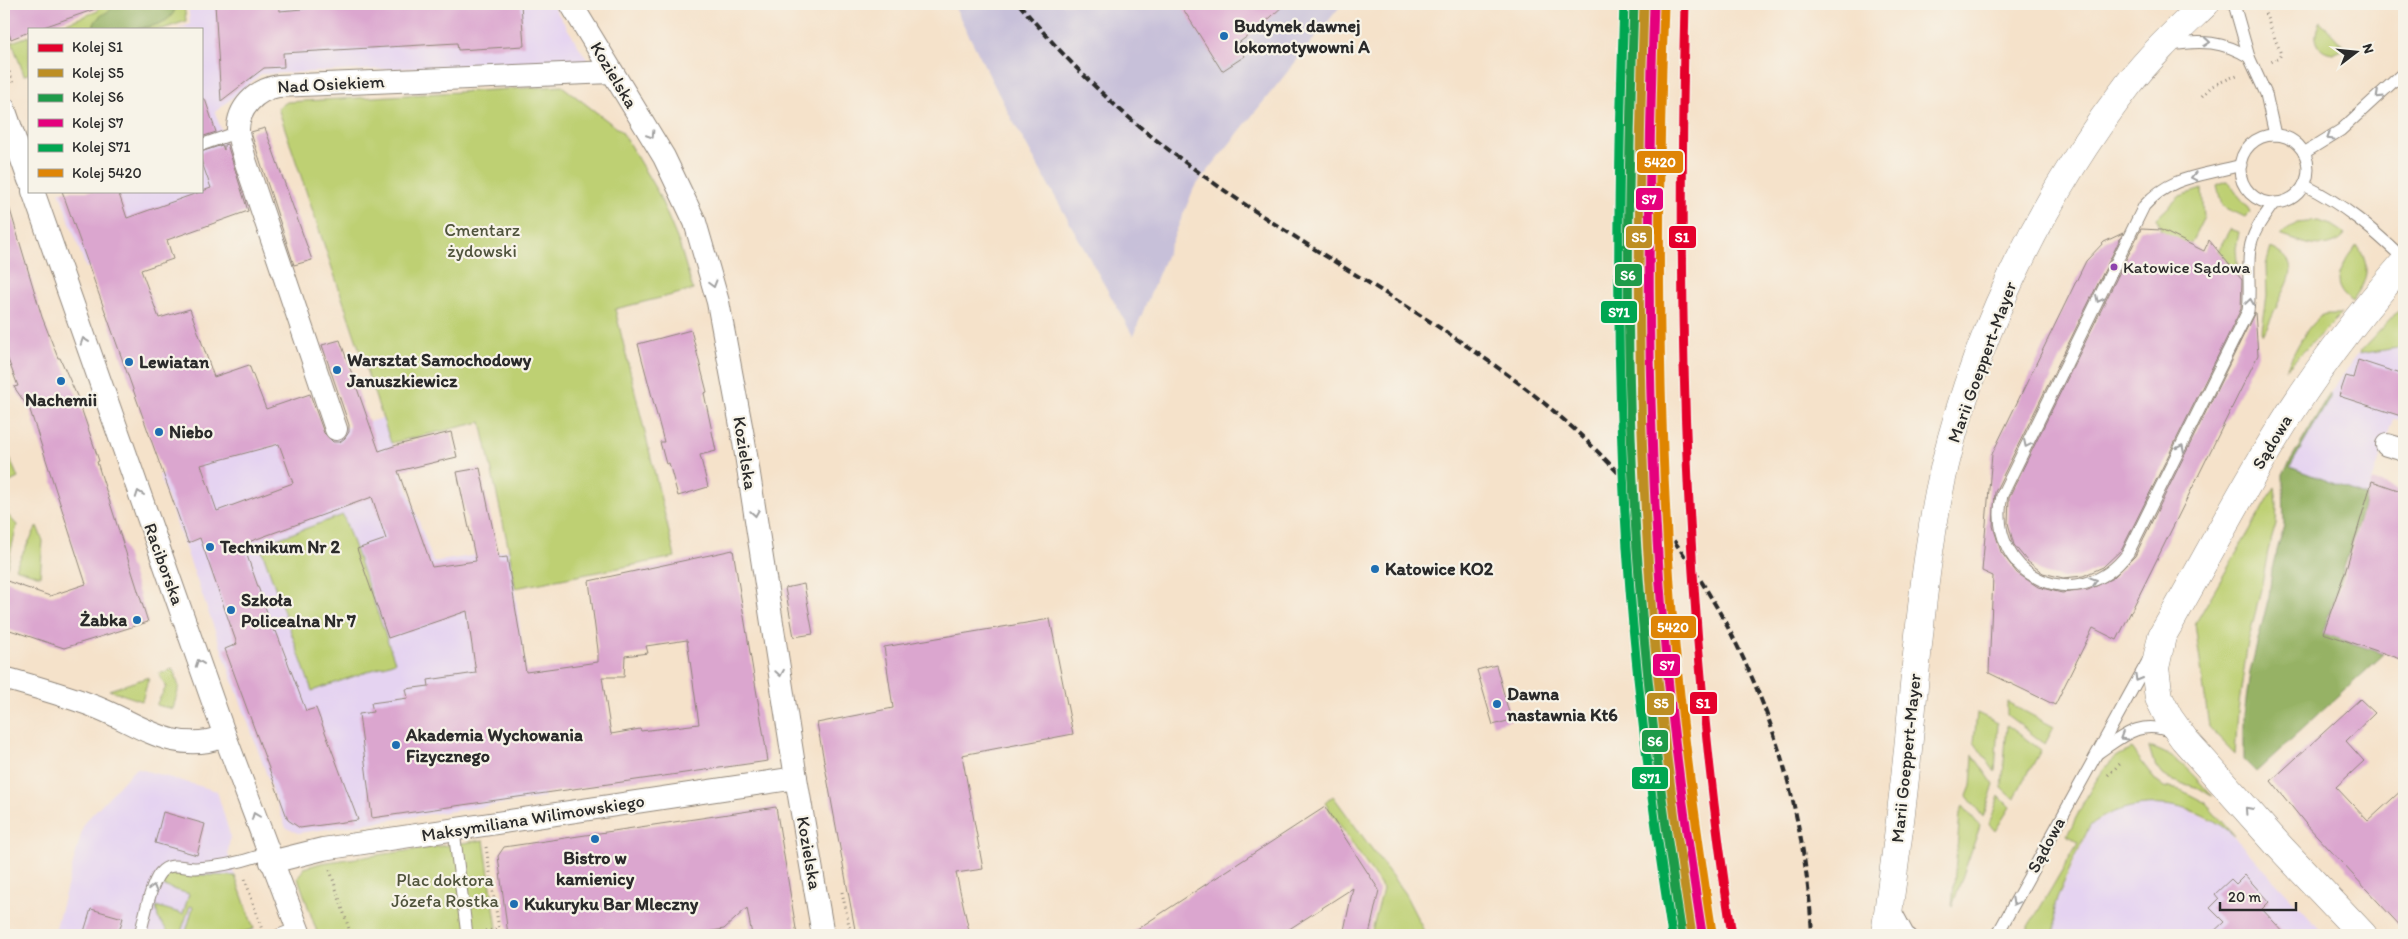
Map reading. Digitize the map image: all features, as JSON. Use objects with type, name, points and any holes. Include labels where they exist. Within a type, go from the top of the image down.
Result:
[{"type":"main road","name":"Marii Goeppert-Mayer","points":[[1885,935],[1928,551],[1940,488],[1964,401],[2011,280],[2052,200],[2103,120],[2130,83],[2162,46],[2205,4]]},
{"type":"main road","name":"Sądowa","points":[[2363,935],[2280,847],[2184,739],[2159,698],[2156,668],[2162,636],[2252,475],[2305,389],[2358,317],[2404,261]]},
{"type":"street","name":"Kozielska","points":[[571,4],[664,156],[695,222],[718,302],[744,442],[796,778],[823,935]]},
{"type":"street","name":"Nad Osiekiem","points":[[238,132],[241,116],[253,97],[260,90],[278,86],[612,72]]},
{"type":"street","points":[[4,108],[28,177]]},
{"type":"street","points":[[238,132],[245,160],[336,429]]},
{"type":"street","name":"Raciborska","points":[[33,192],[225,736],[270,857],[292,933]]},
{"type":"street","points":[[4,678],[89,704],[140,728],[177,742],[207,743],[225,736]]},
{"type":"street","name":"Maksymiliana Wilimowskiego","points":[[270,857],[454,831],[796,778]]},
{"type":"lane","points":[[2234,4],[2249,57],[2266,94],[2275,135]]},
{"type":"lane","points":[[2162,46],[2198,41],[2211,42],[2236,49],[2249,57]]},
{"type":"lane","points":[[2304,153],[2341,130],[2404,72]]},
{"type":"lane","points":[[202,145],[238,132]]},
{"type":"lane","points":[[2275,135],[2287,138],[2297,144],[2304,153],[2308,164],[2308,176],[2304,185],[2295,196],[2273,204],[2266,203],[2252,194],[2244,185],[2241,165],[2245,151],[2253,142],[2275,135]]},
{"type":"lane","points":[[2241,165],[2192,176],[2169,184],[2144,206],[2002,495],[2000,530],[2009,553],[2022,568],[2047,581],[2074,586],[2105,576],[2115,570],[2128,553],[2248,311],[2251,290],[2250,248],[2255,231],[2273,204]]},
{"type":"lane","points":[[2304,185],[2340,204],[2365,222],[2404,261]]},
{"type":"lane","name":"Sądowa","points":[[1997,935],[2094,755],[2162,636]]},
{"type":"lane","name":"Sądowa","points":[[2094,755],[2140,727],[2162,728],[2184,739]]},
{"type":"lane","points":[[454,831],[467,935]]},
{"type":"lane","points":[[140,935],[156,878],[166,867],[207,867],[270,857]]},
{"type":"lane","points":[[1890,899],[1908,932],[1912,935]]},
{"type":"path","points":[[2268,4],[2265,12],[2281,54]]},
{"type":"path","points":[[486,847],[500,935]]},
{"type":"shaded area","points":[[188,4],[552,4],[588,61],[261,74],[215,112],[249,211],[86,268],[59,192],[202,192],[202,28],[180,28],[190,24]]},
{"type":"shaded area","points":[[953,4],[1342,4],[1194,188],[1133,336],[1010,116]]},
{"type":"shaded area","points":[[2404,347],[2404,420],[2393,419],[2367,496],[2289,467],[2330,398],[2330,393],[2355,357],[2358,354]]},
{"type":"shaded area","points":[[383,418],[433,562],[509,550],[544,798],[298,833],[286,828],[159,475]]},
{"type":"shaded area","points":[[136,768],[217,791],[230,835],[228,854],[255,935],[54,935],[84,823]]},
{"type":"shaded area","points":[[2143,804],[2171,805],[2223,825],[2325,935],[2055,935],[2055,904],[2091,825],[2116,811]]},
{"type":"green space","points":[[97,4],[184,4],[186,21],[166,28],[53,28],[98,11]]},
{"type":"green space","points":[[116,4],[176,4],[173,14],[166,21],[155,25],[142,28],[93,28],[96,20]]},
{"type":"green space","points":[[2320,21],[2346,49],[2334,53],[2323,50],[2319,46],[2316,32]]},
{"type":"green space","points":[[28,36],[28,74],[24,75],[12,42]]},
{"type":"green space","name":"Cmentarz żydowski","points":[[562,86],[622,132],[658,193],[679,243],[693,290],[615,309],[675,557],[515,588],[509,550],[481,422],[391,443],[278,108],[287,102]]},
{"type":"green space","points":[[2226,182],[2230,183],[2248,208],[2250,212],[2245,217],[2222,206],[2217,186]]},
{"type":"green space","points":[[2202,189],[2204,217],[2175,275],[2157,218],[2180,196]]},
{"type":"green space","points":[[2318,221],[2331,225],[2345,234],[2338,241],[2323,246],[2306,244],[2280,235],[2297,223]]},
{"type":"green space","points":[[2230,229],[2239,232],[2236,249],[2238,274],[2228,262],[2215,256]]},
{"type":"green space","points":[[2357,245],[2365,261],[2366,274],[2352,302],[2339,288],[2338,281],[2342,267]]},
{"type":"green space","points":[[2271,248],[2286,258],[2291,270],[2288,283],[2263,335],[2262,330],[2267,296],[2266,265]]},
{"type":"green space","points":[[2404,305],[2404,347],[2358,354]]},
{"type":"green space","points":[[2326,314],[2341,314],[2285,370],[2307,330],[2319,317]]},
{"type":"green space","points":[[2330,393],[2330,398],[2290,467],[2367,496],[2323,633],[2384,654],[2256,772],[2244,760],[2244,715],[2250,672],[2269,596],[2272,569],[2284,525],[2283,474]]},
{"type":"green space","points":[[4,444],[18,478],[4,485]]},
{"type":"green space","points":[[2275,487],[2277,504],[2276,524],[2268,551],[2248,642],[2238,710],[2235,754],[2209,727],[2195,624]]},
{"type":"green space","points":[[4,511],[17,525],[7,567],[4,566]]},
{"type":"green space","points":[[343,515],[395,662],[312,691],[260,545]]},
{"type":"green space","points":[[37,526],[43,541],[40,576],[15,568]]},
{"type":"green space","points":[[173,669],[179,687],[173,709],[156,705],[166,687],[159,674]]},
{"type":"green space","points":[[149,677],[142,701],[109,690]]},
{"type":"green space","points":[[2007,702],[2054,727],[2045,744],[2007,715]]},
{"type":"green space","points":[[1977,713],[1998,723],[1995,772],[1974,742]]},
{"type":"green space","points":[[2007,725],[2041,750],[2014,799],[2002,788]]},
{"type":"green space","points":[[2149,747],[2177,761],[2213,797],[2199,788],[2170,780],[2162,775],[2154,764]]},
{"type":"green space","points":[[2132,749],[2156,781],[2164,787],[2181,790],[2206,803],[2235,836],[2207,817],[2191,810],[2174,806],[2140,805],[2107,815],[2091,825],[2066,878],[2055,905],[2055,935],[2024,935],[2078,843],[2067,835],[2094,783],[2115,758]]},
{"type":"green space","points":[[1973,755],[1994,785],[1983,817],[1967,796],[1971,786]]},
{"type":"green space","points":[[1333,796],[1405,894],[1426,935],[1371,935],[1383,889],[1325,803]]},
{"type":"green space","points":[[1999,796],[2010,807],[1995,831],[1989,824]]},
{"type":"green space","points":[[1963,806],[1980,826],[1952,907],[1960,813]]},
{"type":"green space","name":"Plac doktora Józefa Rostka","points":[[484,840],[498,935],[318,935],[298,878],[304,868],[321,863]]},
{"type":"green space","points":[[170,874],[235,876],[254,929],[233,935],[185,935],[193,907],[190,906],[180,935],[169,933],[158,918],[156,906],[183,914],[189,894],[160,885],[165,877]]},
{"type":"building","points":[[4,4],[100,4],[101,7],[41,28],[28,28],[28,32],[11,39],[4,19]]},
{"type":"building","points":[[215,4],[279,4],[280,11],[358,4],[521,4],[524,46],[458,50],[457,43],[283,53],[284,67],[264,68],[221,101]]},
{"type":"building","name":"Budynek dawnej lokomotywowni A","points":[[1180,4],[1285,4],[1259,28],[1237,44],[1245,56],[1222,71]]},
{"type":"building","points":[[202,99],[205,99],[216,132],[202,137]]},
{"type":"building","points":[[265,128],[312,260],[294,265],[251,132]]},
{"type":"building","points":[[227,144],[248,211],[167,240],[173,259],[141,270],[159,318],[190,309],[214,377],[249,365],[266,409],[310,394],[324,433],[333,442],[340,442],[345,438],[349,432],[349,425],[322,345],[340,340],[379,451],[451,432],[457,457],[398,471],[432,567],[476,561],[457,472],[480,468],[499,558],[507,557],[526,672],[598,662],[589,581],[733,550],[768,761],[372,818],[359,714],[373,712],[371,703],[408,698],[406,689],[429,686],[428,680],[476,673],[467,611],[388,638],[357,549],[386,539],[372,497],[243,544],[274,632],[276,631],[306,711],[316,708],[358,820],[300,828],[288,820],[225,649],[237,644],[200,538],[188,543],[62,192],[118,192],[127,218],[211,188],[202,163],[202,152],[222,145],[224,150],[224,145]],"holes":[[[279,444],[293,483],[217,511],[201,465]],[[687,640],[699,724],[641,731],[640,729],[611,734],[602,677],[624,677],[625,656],[648,653],[646,646]]]},
{"type":"building","points":[[8,203],[42,317],[58,358],[60,358],[77,396],[91,437],[99,461],[97,462],[148,622],[64,648],[4,628],[4,580],[50,596],[86,584],[30,410],[14,387],[18,386],[4,349],[4,204]]},
{"type":"building","points":[[2141,229],[2161,230],[2204,251],[2209,240],[2242,280],[2241,309],[2122,549],[2103,567],[2083,576],[2063,578],[2043,573],[2027,561],[2014,545],[2008,523],[2009,497]]},
{"type":"building","points":[[2123,233],[1995,492],[1993,526],[2001,552],[2017,573],[2038,587],[2062,593],[2088,590],[2113,578],[2135,556],[2255,312],[2258,355],[2117,640],[2093,628],[2055,705],[1989,673],[1993,576],[1982,571],[1992,454],[2086,261],[2104,242]]},
{"type":"building","points":[[691,330],[707,392],[704,393],[716,451],[700,455],[708,487],[678,496],[669,463],[666,464],[660,442],[664,442],[638,344]]},
{"type":"building","points":[[2358,360],[2404,375],[2404,417],[2339,396],[2346,376],[2353,378]]},
{"type":"building","points":[[2372,481],[2404,492],[2404,660],[2323,633],[2345,572]]},
{"type":"building","points":[[804,584],[813,634],[794,637],[785,588]]},
{"type":"building","points":[[1050,619],[1073,734],[962,755],[983,869],[956,873],[970,935],[856,935],[817,723],[893,708],[884,647]]},
{"type":"building","name":"Dawna nastawnia Kt6","points":[[1496,665],[1511,720],[1493,725],[1477,670]]},
{"type":"building","points":[[2360,699],[2375,713],[2346,741],[2364,761],[2336,787],[2368,821],[2404,788],[2404,930],[2305,823],[2271,781]]},
{"type":"building","points":[[776,807],[797,935],[752,935],[747,908],[724,929],[689,935],[604,935],[603,928],[557,935],[508,935],[498,856],[504,847]]},
{"type":"building","points":[[1325,807],[1379,890],[1369,935],[1343,935],[1353,888],[1280,935],[1128,935]]},
{"type":"building","points":[[163,812],[205,824],[197,855],[155,843]]},
{"type":"building","points":[[2245,875],[2269,902],[2262,909],[2286,935],[2210,935],[2224,922],[2210,908],[2219,899],[2215,894],[2231,879],[2236,884]]},
{"type":"building","points":[[91,909],[123,918],[118,935],[83,935]]},
{"type":"railway","points":[[1019,4],[1086,77],[1160,143],[1246,205],[1425,318],[1512,378],[1576,431],[1634,490],[1683,554],[1725,623],[1760,696],[1786,772],[1803,852],[1812,935]]},
{"type":"rail line","name":"S71","points":[[1624,4],[1620,150],[1619,297],[1625,517],[1642,720],[1672,935]]},
{"type":"rail line","name":"S6","points":[[1634,4],[1628,297],[1631,444],[1635,517],[1652,720],[1682,935]]},
{"type":"rail line","name":"S5","points":[[1644,4],[1639,295],[1645,513],[1653,630],[1662,717],[1692,935]]},
{"type":"rail line","name":"S7","points":[[1654,4],[1649,294],[1655,512],[1663,629],[1672,716],[1702,933]]},
{"type":"rail line","name":"S1","points":[[1685,4],[1682,237],[1688,471],[1703,703],[1732,935]]},
{"type":"rail line","name":"5420","points":[[1664,5],[1659,222],[1666,512],[1673,628],[1682,715],[1712,932]]},
{"type":"place","name":"Budynek dawnej lokomotywowni A","points":[[1224,36]]},
{"type":"place","name":"Katowice Sądowa","points":[[2114,267]]},
{"type":"place","name":"Lewiatan","points":[[129,362]]},
{"type":"place","name":"Warsztat Samochodowy Januszkiewicz","points":[[337,370]]},
{"type":"place","name":"Nachemii","points":[[61,381]]},
{"type":"place","name":"Niebo","points":[[159,432]]},
{"type":"place","name":"Technikum Nr 2","points":[[210,547]]},
{"type":"place","name":"Katowice KO2","points":[[1375,569]]},
{"type":"place","name":"Szkoła Policealna Nr 7","points":[[231,610]]},
{"type":"place","name":"Żabka","points":[[137,620]]},
{"type":"place","name":"Dawna nastawnia Kt6","points":[[1497,704]]},
{"type":"place","name":"Akademia Wychowania Fizycznego","points":[[396,745]]},
{"type":"place","name":"Bistro w kamienicy","points":[[595,839]]},
{"type":"place","name":"Kukuryku Bar Mleczny","points":[[514,904]]}]
